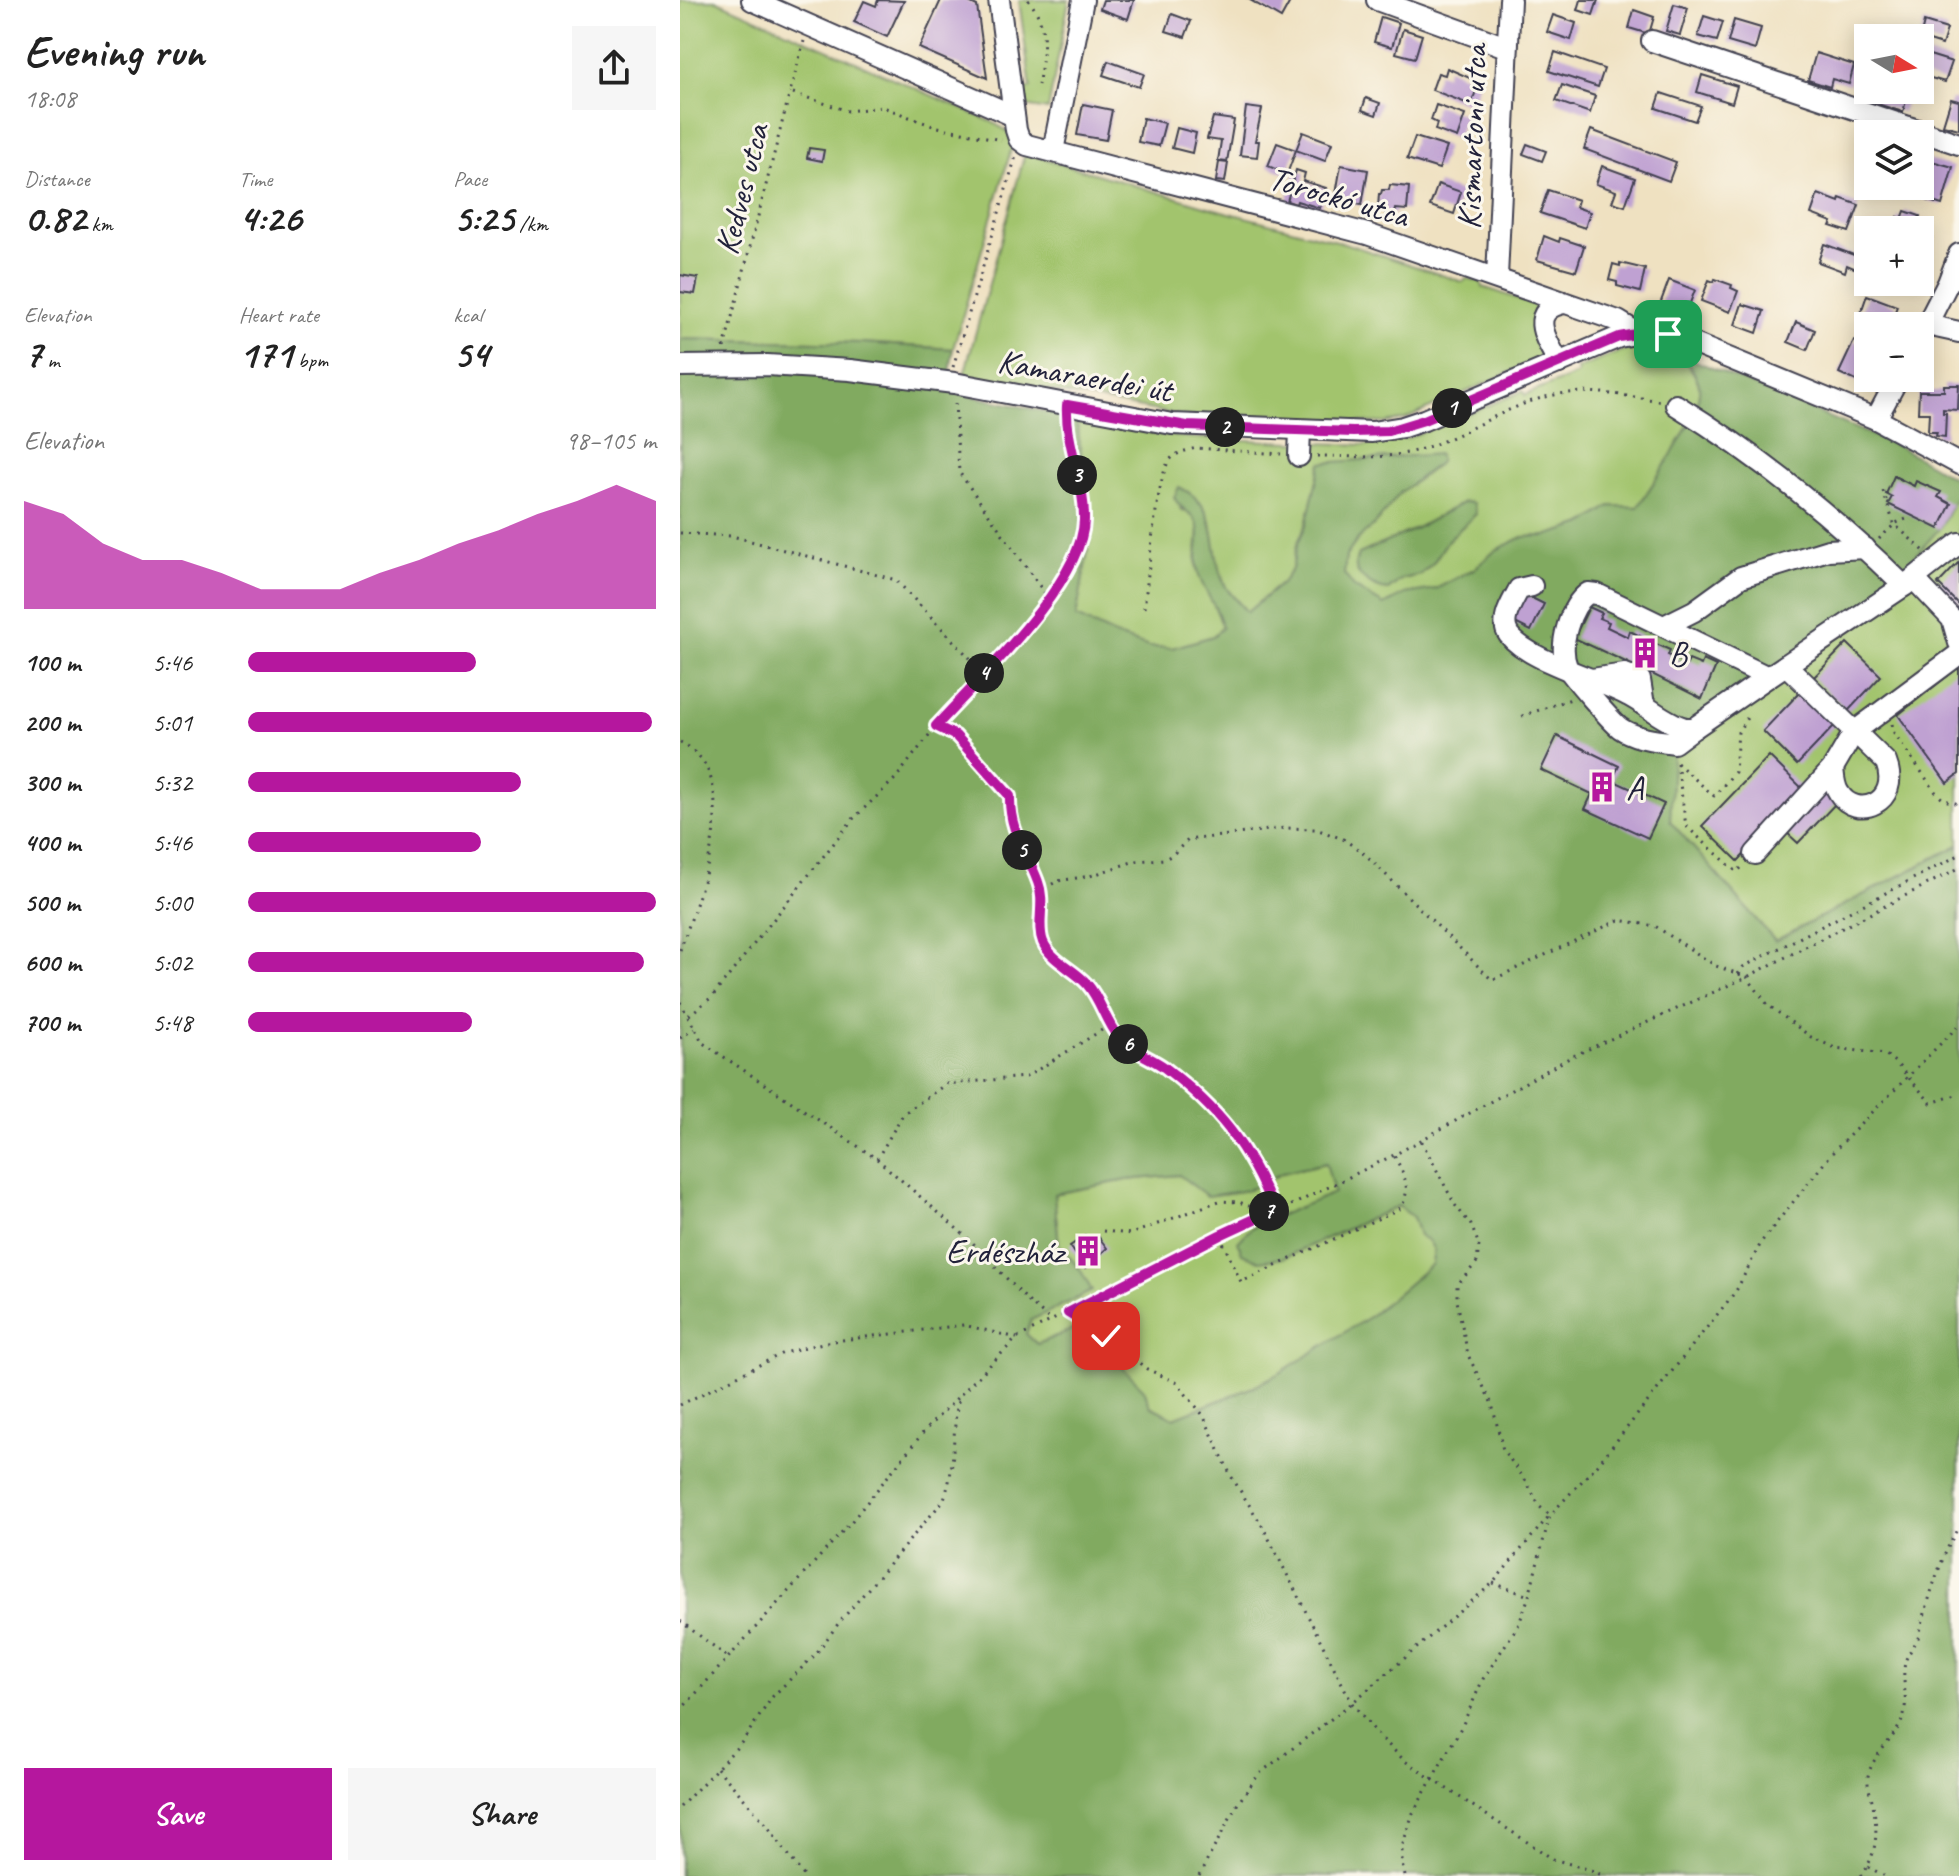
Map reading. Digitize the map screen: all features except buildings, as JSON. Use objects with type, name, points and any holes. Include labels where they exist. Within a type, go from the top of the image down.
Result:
[{"type":"street","points":[[752,0],[1014,116]]},
{"type":"street","points":[[999,0],[1014,116],[1023,142]]},
{"type":"street","points":[[1053,151],[1083,0]]},
{"type":"street","points":[[1377,0],[1506,47]]},
{"type":"street","name":"Kismartoni utca","points":[[1497,277],[1510,0]]},
{"type":"street","points":[[1652,41],[1959,144]]},
{"type":"street","name":"Torockó utca","points":[[1023,142],[1367,234],[1618,321],[1636,332]]},
{"type":"street","points":[[1933,312],[1959,254]]},
{"type":"street","points":[[1559,363],[1541,332],[1548,309],[1564,303]]},
{"type":"street","name":"Kamaraerdei út","points":[[680,366],[824,368],[954,383],[1172,424],[1372,432],[1403,427],[1619,337],[1652,331],[1680,338],[1876,419],[1959,464]]},
{"type":"street","points":[[1934,331],[1959,332]]},
{"type":"street","points":[[1876,419],[1890,392]]},
{"type":"street","points":[[1676,405],[1753,456],[1909,582],[1952,619],[1959,643]]},
{"type":"street","points":[[1299,456],[1300,430]]},
{"type":"street","points":[[1532,586],[1519,589],[1506,615],[1505,626],[1509,634],[1521,645],[1567,668],[1591,687],[1619,728],[1675,753],[1694,728],[1909,582],[1959,543]]},
{"type":"street","points":[[1664,626],[1694,611],[1741,577],[1828,550],[1866,549]]},
{"type":"street","points":[[1567,668],[1564,648],[1571,615],[1579,599],[1588,593],[1597,594],[1768,677]]},
{"type":"street","points":[[1755,854],[1833,768],[1854,732],[1959,654]]},
{"type":"street","points":[[1786,665],[1886,762],[1891,776],[1889,788],[1883,799],[1873,805],[1860,806],[1847,801],[1839,793],[1833,768]]},
{"type":"street","points":[[1591,687],[1625,674],[1640,680],[1644,705],[1683,728],[1694,728]]},
{"type":"path","points":[[1028,0],[1037,12],[1044,34],[1038,85]]},
{"type":"path","name":"Kedves utca","points":[[725,345],[808,25]]},
{"type":"path","points":[[790,92],[848,111],[883,107],[933,126],[976,137],[1023,142],[1015,158],[975,301],[956,354]]},
{"type":"path","points":[[954,383],[959,472],[1049,600]]},
{"type":"path","points":[[1144,608],[1166,465],[1183,451],[1196,448],[1299,456],[1374,457],[1415,451],[1499,415],[1564,394],[1595,393],[1676,405]]},
{"type":"path","points":[[689,1015],[712,997],[853,819],[896,778],[936,726],[1049,600],[1082,542],[1085,518],[1066,427],[1067,405]]},
{"type":"path","points":[[1883,491],[1894,524],[1912,542]]},
{"type":"path","points":[[1866,549],[1894,524],[1911,517]]},
{"type":"path","points":[[680,533],[732,536],[896,580],[984,673]]},
{"type":"path","points":[[1522,716],[1591,687]]},
{"type":"path","points":[[1888,706],[1894,733],[1937,794],[1944,800],[1959,804]]},
{"type":"path","points":[[1675,753],[1714,796],[1735,772],[1738,732],[1752,710]]},
{"type":"path","points":[[936,726],[956,736],[1010,796],[1010,814],[1021,849],[1041,890],[1041,931],[1043,942],[1051,954],[1085,982],[1100,1001],[1120,1039],[1161,1065],[1212,1106],[1246,1152],[1274,1210]]},
{"type":"path","points":[[680,742],[705,767],[712,784],[714,811],[710,862],[680,950]]},
{"type":"path","points":[[1675,753],[1686,826],[1737,872],[1755,854]]},
{"type":"path","points":[[1041,890],[1058,881],[1090,876],[1135,861],[1165,859],[1188,840],[1285,828],[1316,829],[1343,839],[1365,854],[1492,980],[1619,920],[1655,926],[1716,966],[1747,977],[1768,1005],[1811,1037],[1835,1048],[1885,1054],[1931,1103],[1959,1094]]},
{"type":"path","points":[[1738,974],[1743,967],[1959,855]]},
{"type":"path","points":[[680,1711],[851,1522],[926,1429],[1017,1338],[1049,1319],[1068,1313],[1265,1212],[1294,1204],[1394,1155],[1571,1057],[1747,977],[1959,868]]},
{"type":"path","points":[[680,1002],[703,1043],[877,1159],[971,1241],[1049,1319]]},
{"type":"path","points":[[877,1159],[903,1114],[946,1084],[1026,1077],[1110,1025]]},
{"type":"path","points":[[1199,1876],[1238,1803],[1259,1774],[1352,1703],[1493,1583],[1598,1464],[1736,1291],[1762,1241],[1833,1152],[1959,1025]]},
{"type":"path","points":[[680,1038],[694,1029]]},
{"type":"path","points":[[1421,1140],[1455,1205],[1471,1225],[1479,1245],[1477,1262],[1457,1285],[1457,1301],[1468,1355],[1492,1404],[1503,1450],[1540,1507],[1550,1515]]},
{"type":"path","points":[[1220,1235],[1241,1282],[1401,1208],[1408,1195],[1405,1178],[1394,1155]]},
{"type":"path","points":[[1103,1231],[1131,1234],[1219,1201],[1239,1202],[1265,1212]]},
{"type":"path","points":[[1068,1313],[1091,1325],[1147,1369],[1176,1382],[1203,1415],[1231,1476],[1263,1527],[1352,1703],[1378,1735],[1405,1761],[1553,1859],[1603,1876]]},
{"type":"path","points":[[680,1405],[783,1353],[826,1342],[964,1325],[1017,1338]]},
{"type":"path","points":[[680,1807],[742,1742],[773,1696],[815,1655],[943,1501],[950,1484],[954,1421],[959,1397]]},
{"type":"path","points":[[1405,1876],[1402,1847],[1407,1830],[1483,1679],[1519,1624],[1550,1515]]},
{"type":"path","points":[[1860,1876],[1868,1867],[1873,1853],[1876,1823],[1867,1784],[1869,1773],[1873,1761],[1901,1723],[1906,1700],[1905,1663],[1918,1637],[1922,1615],[1941,1560],[1959,1526]]},
{"type":"path","points":[[1493,1583],[1529,1596]]},
{"type":"path","points":[[680,1621],[728,1657]]},
{"type":"path","points":[[717,1768],[766,1824],[804,1876]]},
{"type":"path","points":[[1868,1867],[1885,1876]]},
{"type":"green space","points":[[680,0],[715,0],[992,122],[1019,139],[1011,150],[953,349],[862,343],[680,339]]},
{"type":"green space","points":[[1019,0],[1069,0],[1048,110],[1024,106],[1022,90],[1031,88]]},
{"type":"green space","points":[[1025,153],[1222,211],[1341,242],[1463,282],[1467,278],[1481,282],[1483,287],[1536,305],[1531,328],[1544,357],[1406,419],[1386,423],[1190,417],[964,375]]},
{"type":"green space","points":[[680,339],[862,343],[953,349],[948,391],[1076,418],[1092,528],[1076,617],[1149,647],[1172,648],[1213,636],[1222,628],[1198,572],[1197,525],[1174,497],[1179,487],[1203,507],[1213,532],[1220,574],[1228,590],[1247,612],[1282,583],[1292,569],[1321,463],[1438,454],[1440,462],[1401,492],[1346,556],[1344,574],[1354,587],[1384,605],[1405,594],[1436,589],[1474,569],[1496,550],[1523,537],[1546,536],[1584,524],[1610,506],[1638,507],[1694,412],[1699,384],[1684,356],[1900,447],[1959,481],[1959,501],[1955,499],[1939,529],[1882,593],[1674,736],[1670,821],[1775,941],[1959,845],[1959,1876],[680,1876]],"holes":[[[1326,1163],[1334,1193],[1252,1227],[1238,1242],[1242,1253],[1259,1261],[1283,1258],[1398,1206],[1413,1217],[1419,1235],[1430,1243],[1434,1250],[1432,1264],[1369,1317],[1251,1388],[1174,1418],[1150,1406],[1144,1389],[1081,1326],[1037,1344],[1026,1334],[1031,1320],[1092,1291],[1080,1269],[1059,1245],[1054,1194],[1127,1180],[1179,1175],[1207,1196],[1248,1190],[1282,1173]]]},
{"type":"green space","points":[[1638,348],[1669,350],[1686,362],[1699,386],[1698,399],[1686,431],[1638,507],[1610,506],[1584,524],[1546,536],[1523,537],[1496,550],[1474,569],[1436,589],[1405,594],[1384,605],[1354,588],[1344,574],[1346,556],[1401,492],[1432,469],[1321,463],[1292,569],[1282,583],[1247,612],[1226,588],[1211,522],[1179,508],[1198,524],[1197,570],[1222,628],[1213,636],[1172,648],[1149,647],[1076,617],[1092,528],[1076,418],[1156,434],[1195,438],[1366,445],[1408,438],[1523,391],[1525,395],[1578,374],[1577,369]],"holes":[[[1468,502],[1476,514],[1448,540],[1433,563],[1420,575],[1402,579],[1388,590],[1364,579],[1359,554]]]},
{"type":"green space","points":[[1956,498],[1959,501],[1959,845],[1775,941],[1670,821],[1674,736]]},
{"type":"green space","points":[[1464,502],[1473,503],[1476,514],[1448,540],[1433,563],[1420,575],[1402,579],[1388,590],[1375,586],[1358,573],[1356,561],[1359,554],[1413,530]]},
{"type":"green space","points":[[1327,1163],[1335,1193],[1252,1227],[1398,1206],[1413,1217],[1419,1235],[1431,1244],[1434,1250],[1432,1264],[1369,1317],[1278,1374],[1174,1418],[1150,1406],[1144,1389],[1037,1344],[1026,1334],[1030,1320],[1080,1269],[1059,1245],[1054,1194],[1127,1180],[1180,1175],[1208,1196],[1248,1190],[1282,1173]]},
{"type":"place","name":"B","points":[[1645,653]]},
{"type":"place","name":"A","points":[[1602,787]]},
{"type":"place","name":"Erdészház","points":[[1088,1251]]},
{"type":"route","points":[[1106,1336],[1068,1313],[1274,1210],[1246,1152],[1212,1106],[1161,1065],[1120,1039],[1100,1001],[1085,982],[1051,954],[1043,942],[1041,931],[1041,890],[1021,849],[1010,814],[1010,796],[956,736],[936,726],[1049,600],[1082,542],[1085,518],[1066,427],[1067,405],[1187,426],[1388,431],[1424,420],[1619,337],[1652,331],[1668,334]]}]
